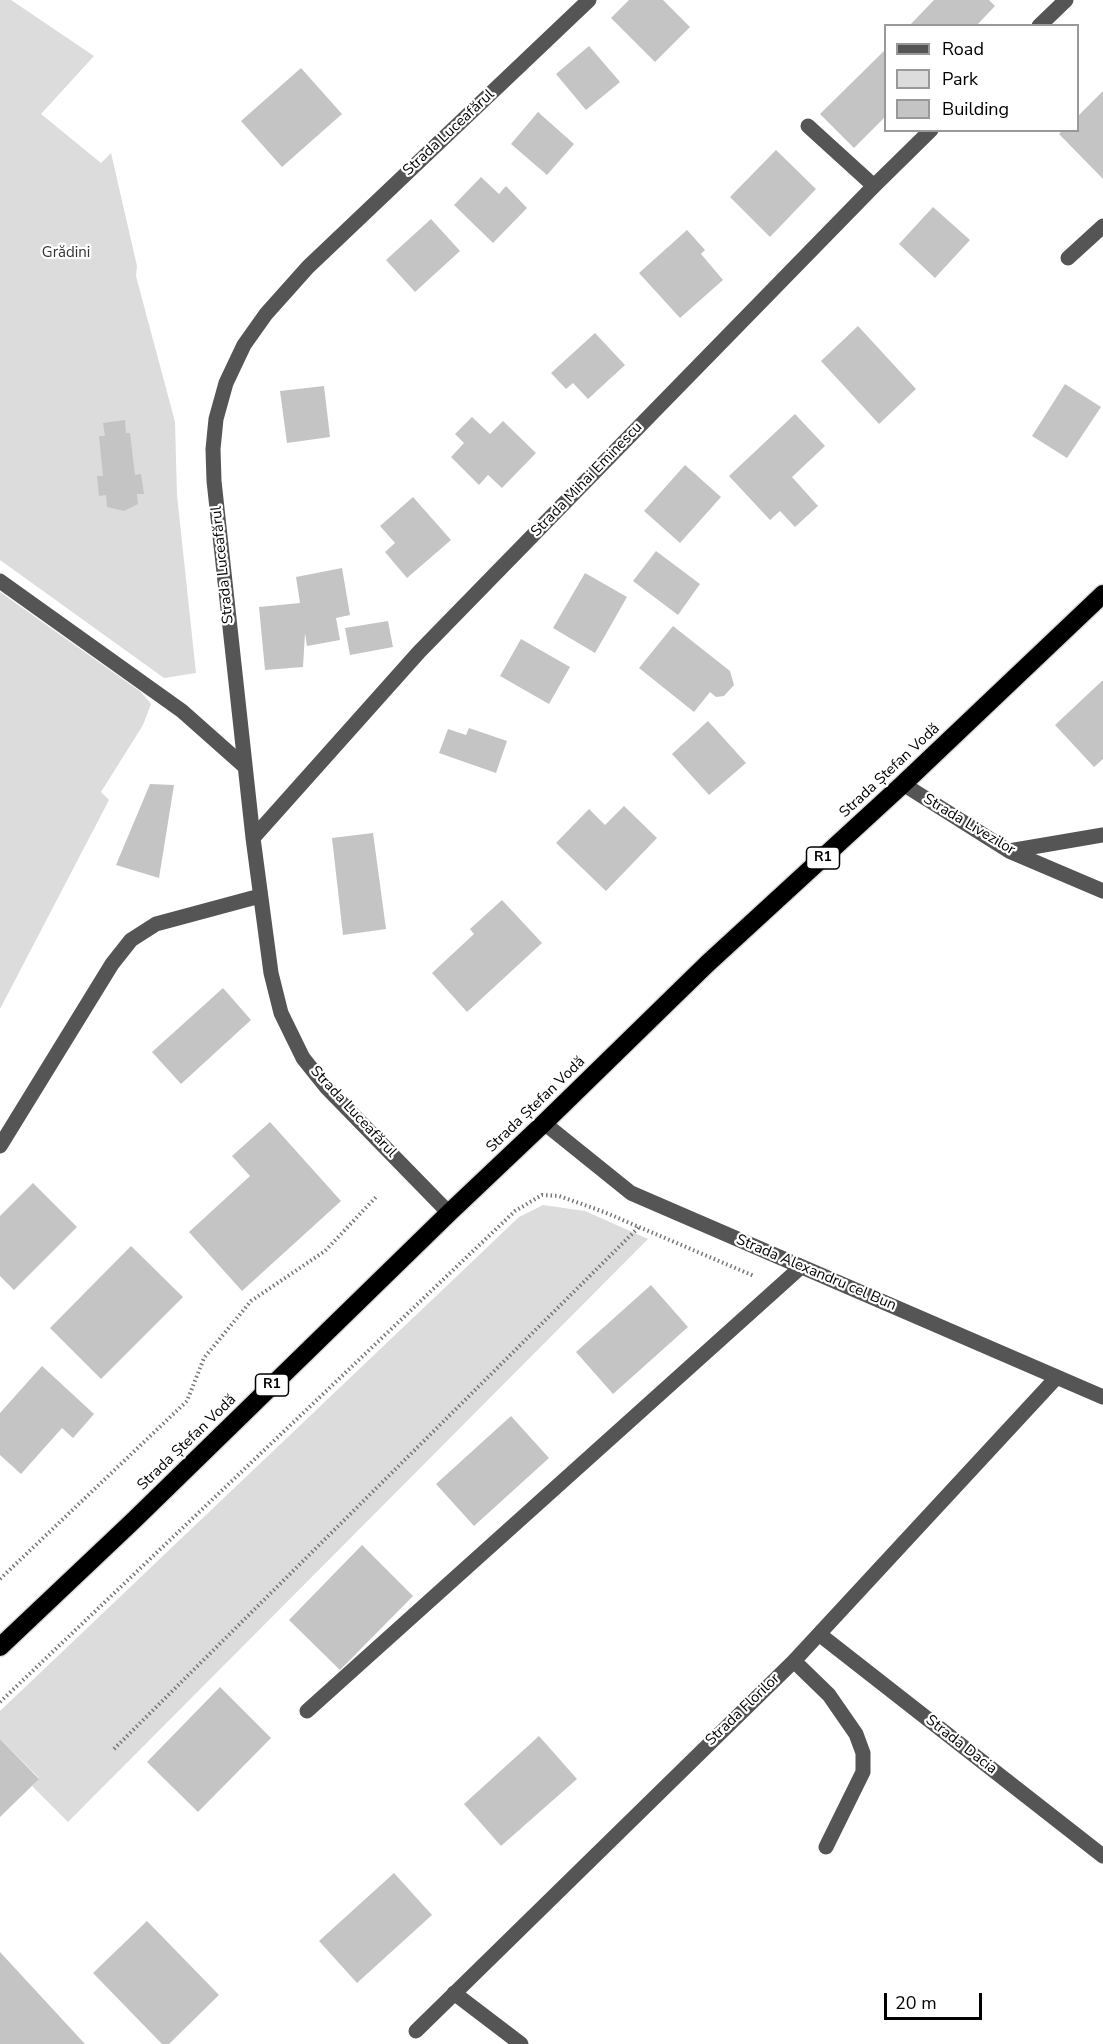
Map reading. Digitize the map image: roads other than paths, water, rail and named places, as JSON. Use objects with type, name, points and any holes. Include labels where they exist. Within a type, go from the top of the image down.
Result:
[{"type":"highway","name":"Strada Ștefan Vodă","points":[[0,1647],[132,1522],[707,964],[903,784],[1103,594]]},
{"type":"street","name":"Strada Luceafărul","points":[[449,1213],[327,1088],[303,1058],[280,1013],[271,973],[244,766],[214,481],[213,449],[216,419],[226,383],[244,345],[266,314],[308,267],[590,0]]},
{"type":"street","points":[[1041,24],[1066,0]]},
{"type":"street","points":[[807,126],[874,186]]},
{"type":"street","name":"Strada Mihai Eminescu","points":[[253,838],[419,652],[929,132]]},
{"type":"street","points":[[1068,258],[1103,226]]},
{"type":"street","points":[[0,581],[182,711],[244,766]]},
{"type":"street","name":"Strada Livezilor","points":[[903,784],[1009,851],[1103,891]]},
{"type":"street","points":[[1009,851],[1103,835]]},
{"type":"street","points":[[0,1146],[112,964],[130,940],[156,924],[260,896]]},
{"type":"street","name":"Strada Alexandru cel Bun","points":[[544,1123],[631,1193],[1103,1397]]},
{"type":"street","points":[[307,1712],[801,1267]]},
{"type":"street","name":"Strada Florilor","points":[[416,2031],[794,1660],[1057,1377]]},
{"type":"street","name":"Strada Dacia","points":[[819,1634],[1103,1856]]},
{"type":"street","points":[[794,1660],[829,1695],[856,1734],[863,1753],[863,1772],[826,1847]]},
{"type":"street","points":[[454,1992],[521,2044]]},
{"type":"park label","name":"Grădini","points":[[66,253]]}]
